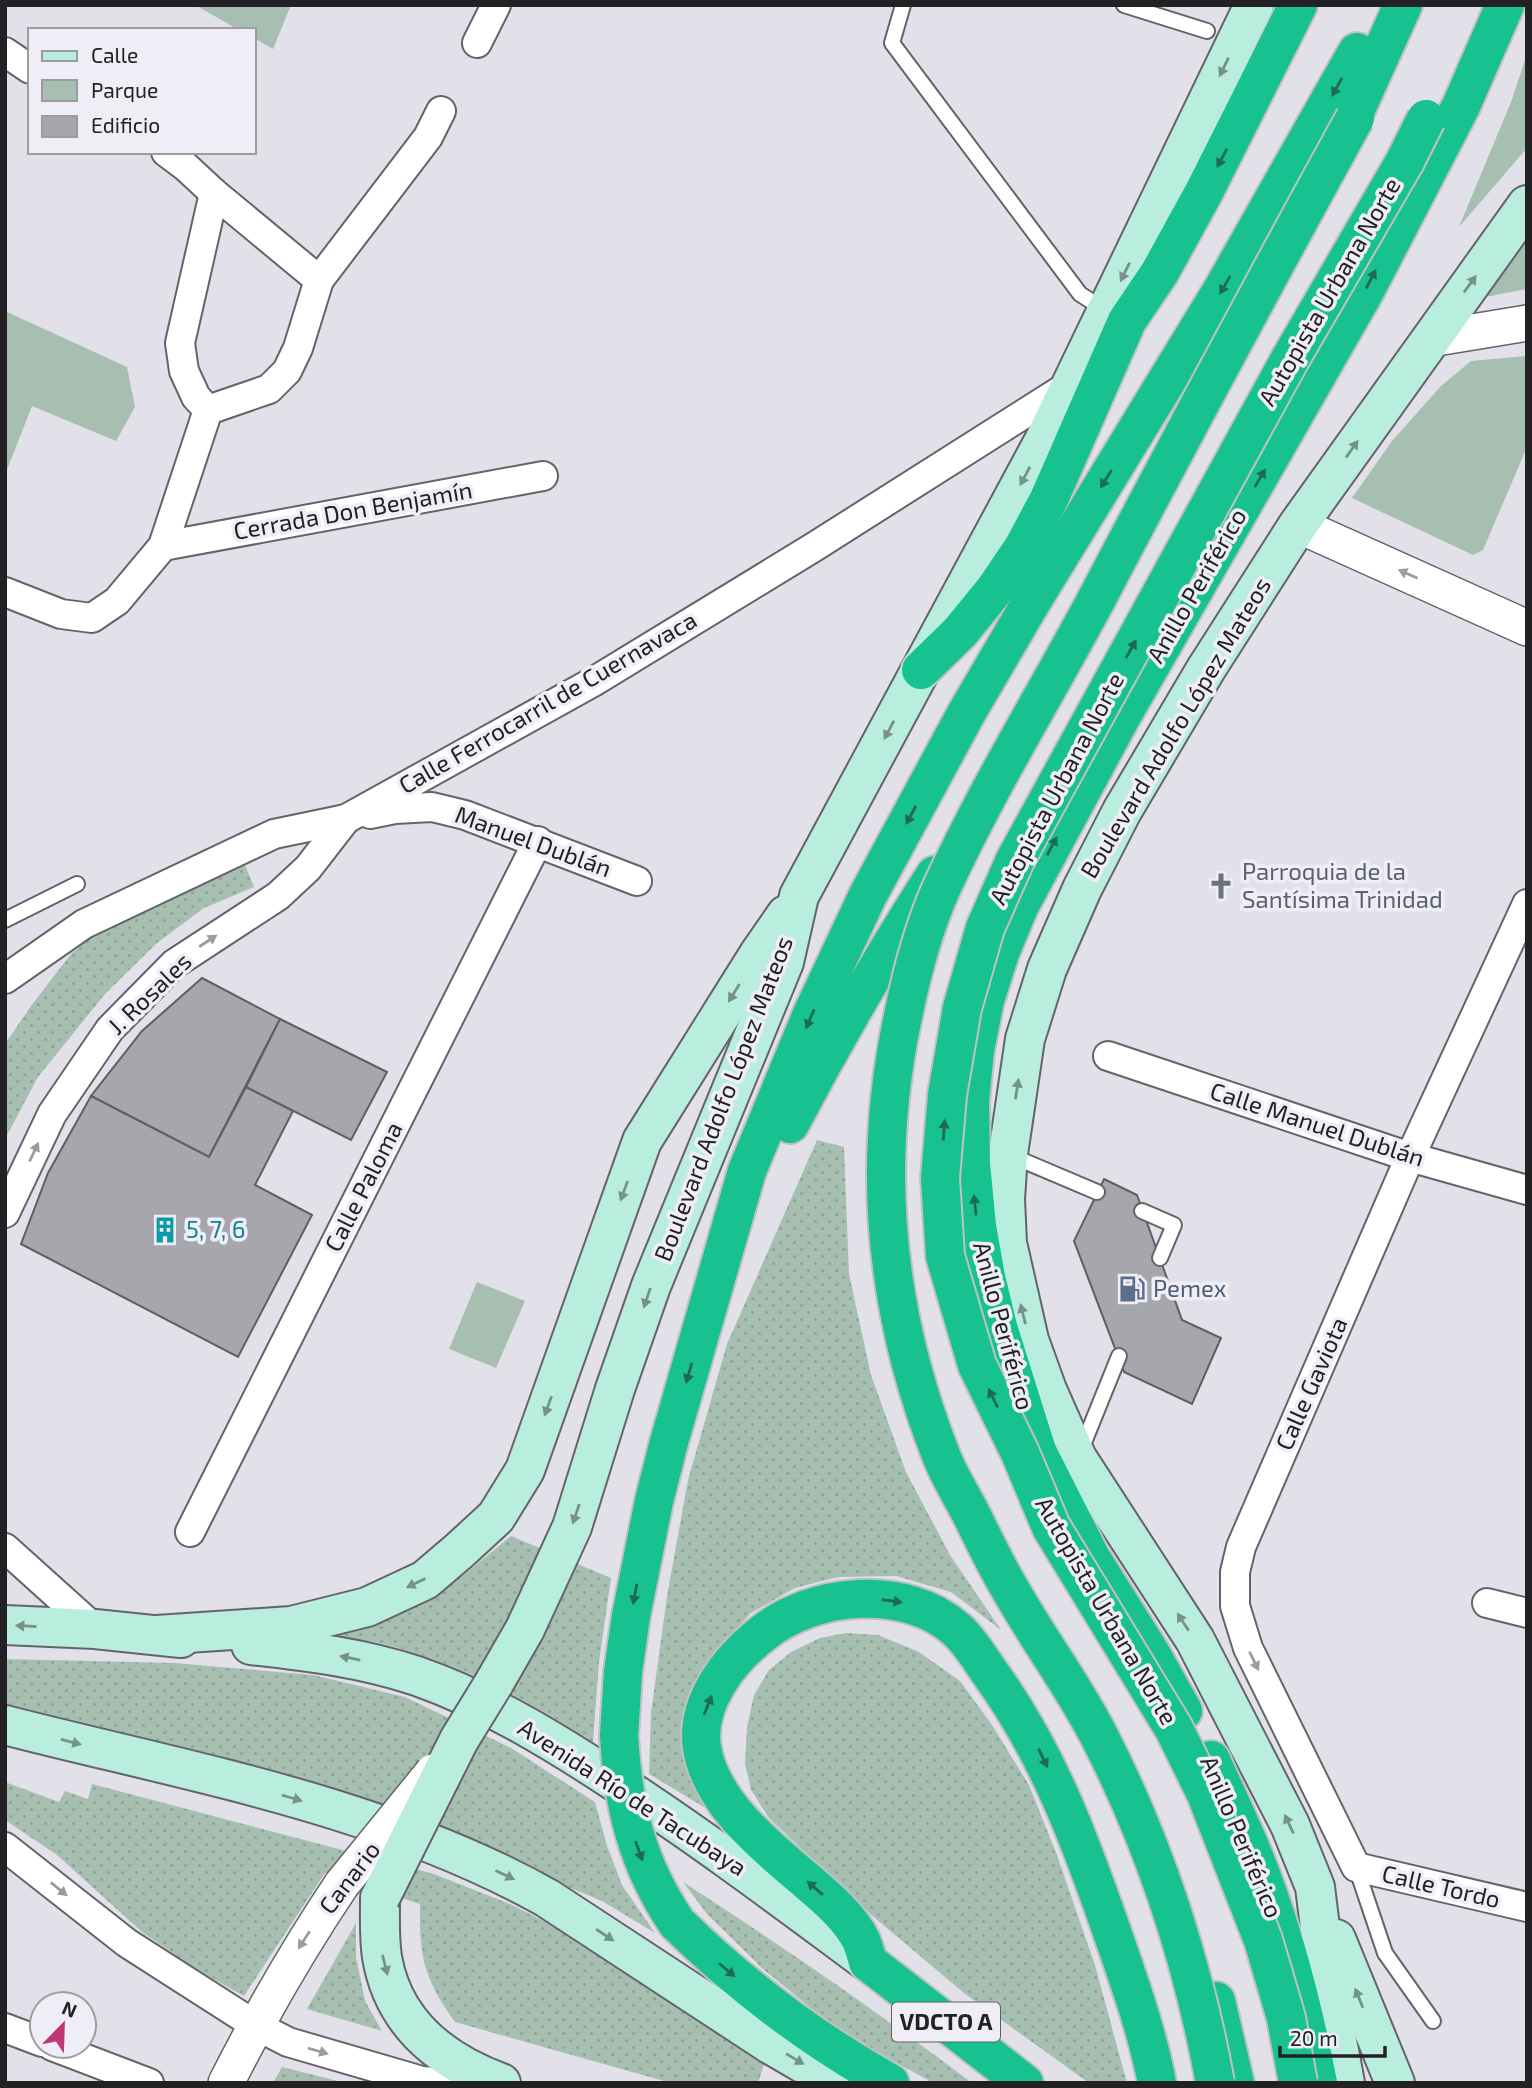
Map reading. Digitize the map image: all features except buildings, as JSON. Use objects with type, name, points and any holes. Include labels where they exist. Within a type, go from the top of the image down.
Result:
[{"type":"highway","points":[[921,670],[969,621],[1024,546],[1049,499],[1127,321],[1160,272],[1204,192],[1298,5]]},
{"type":"highway","points":[[890,2083],[824,2043],[756,1994],[711,1956],[677,1923],[659,1895],[634,1837],[621,1770],[619,1736],[623,1672],[642,1560],[668,1442],[747,1171],[812,1014],[868,895],[967,712],[1221,292],[1303,150],[1380,5]]},
{"type":"highway","points":[[1235,2083],[1215,1996],[1157,1841],[1125,1771],[1003,1569],[967,1493],[941,1417],[905,1285],[887,1173],[883,1078],[893,996],[901,960],[916,916],[935,875],[1001,754],[1213,392],[1341,142],[1406,5]]},
{"type":"highway","points":[[1215,2083],[1205,2029],[1185,1953],[1162,1883],[1130,1805],[1098,1735],[1010,1589],[942,1458],[913,1373],[895,1293],[887,1241],[887,1130],[894,1059],[907,997],[940,891],[1356,118],[1406,5]]},
{"type":"highway","name":"Autopista Urbana Norte","points":[[1298,2083],[1286,2018],[1263,1940],[1206,1794],[1174,1729],[1051,1527],[1020,1453],[976,1365],[945,1256],[940,1178],[947,1095],[962,1008],[985,928],[1015,860],[1290,359],[1405,161],[1448,76],[1479,5]]},
{"type":"highway","name":"Anillo Periférico","points":[[1318,2083],[1306,2020],[1286,1948],[1254,1856],[1238,1820],[1211,1760],[1150,1652],[1091,1558],[1037,1451],[998,1327],[986,1277],[977,1226],[971,1164],[970,1101],[975,1050],[985,1000],[1019,907],[1120,719],[1365,291],[1461,106],[1505,5]]},
{"type":"highway","points":[[967,712],[1014,599],[1118,373],[1160,272]]},
{"type":"highway","points":[[702,1324],[742,1226],[836,1036],[935,875]]},
{"type":"highway","points":[[868,1962],[862,1941],[848,1920],[749,1827],[720,1793],[702,1751],[701,1732],[705,1709],[719,1681],[741,1652],[765,1631],[786,1619],[831,1604],[857,1599],[884,1599],[908,1603],[936,1615],[957,1630],[1013,1705],[1037,1746],[1062,1796],[1083,1848],[1152,2056],[1157,2083]]},
{"type":"highway","name":"VDCTO A","points":[[868,1962],[1024,2083]]},
{"type":"main road","name":"Boulevard Adolfo López Mateos","points":[[459,1740],[525,1629],[572,1527],[615,1389],[651,1286],[784,962],[799,896],[1045,439],[1254,5]]},
{"type":"main road","name":"Boulevard Adolfo López Mateos","points":[[1345,2083],[1328,1992],[1315,1887],[1290,1825],[1195,1640],[1077,1458],[1047,1390],[1029,1340],[1007,1243],[1005,1199],[1009,1154],[1025,1039],[1047,969],[1082,888],[1122,811],[1206,669],[1298,525],[1527,205]]},
{"type":"main road","points":[[157,1635],[291,1626],[367,1606],[425,1580],[496,1517],[525,1470],[642,1141],[759,954],[799,896]]},
{"type":"main road","name":"Avenida Río de Tacubaya","points":[[5,1625],[95,1629],[350,1657],[416,1676],[463,1694],[562,1746],[651,1805],[868,1962]]},
{"type":"main road","points":[[5,1725],[282,1795],[370,1821],[466,1857],[547,1898],[770,2044],[837,2083]]},
{"type":"main road","points":[[459,1740],[380,1898],[379,1932],[382,1959],[396,2003],[427,2042],[466,2067],[502,2083]]},
{"type":"main road","points":[[1315,1887],[1395,2083]]},
{"type":"street","points":[[477,43],[496,5]]},
{"type":"street","points":[[5,52],[28,68]]},
{"type":"street","points":[[208,410],[269,389],[287,371],[298,348],[319,280],[428,137],[442,111]]},
{"type":"street","points":[[169,154],[319,280]]},
{"type":"street","points":[[208,410],[196,397],[184,371],[180,343],[214,193]]},
{"type":"street","points":[[1430,339],[1527,323]]},
{"type":"street","name":"Calle Ferrocarril de Cuernavaca","points":[[5,979],[84,924],[274,834],[346,819],[593,682],[814,547],[1071,384]]},
{"type":"street","points":[[5,592],[61,614],[92,618],[117,601],[163,546],[208,410]]},
{"type":"street","name":"Cerrada Don Benjamín","points":[[163,546],[543,476]]},
{"type":"street","points":[[1298,525],[1527,628]]},
{"type":"street","name":"Manuel Dublán","points":[[346,819],[395,809],[432,807],[465,815],[538,841],[637,881]]},
{"type":"street","name":"J. Rosales","points":[[5,1213],[52,1114],[110,1029],[174,964],[278,896],[308,868],[346,819]]},
{"type":"street","name":"Calle Paloma","points":[[190,1532],[538,841]]},
{"type":"street","name":"Calle Gaviota","points":[[1356,1867],[1248,1648],[1235,1606],[1235,1572],[1241,1547],[1410,1157],[1527,904]]},
{"type":"street","name":"Calle Manuel Dublán","points":[[1108,1056],[1410,1157],[1527,1190]]},
{"type":"street","points":[[5,1548],[95,1629]]},
{"type":"street","points":[[1487,1603],[1527,1613]]},
{"type":"street","name":"Canario","points":[[226,2083],[300,1946],[342,1884],[459,1740]]},
{"type":"street","points":[[5,1847],[127,1944],[255,2025],[288,2042],[422,2081],[444,2083]]},
{"type":"street","name":"Calle Tordo","points":[[1356,1867],[1527,1907]]},
{"type":"street","points":[[5,2028],[28,2037]]},
{"type":"street","points":[[89,2060],[149,2083]]},
{"type":"lane","points":[[903,5],[892,43],[1080,293],[1106,311]]},
{"type":"lane","points":[[1124,5],[1207,31]]},
{"type":"lane","points":[[5,920],[77,884]]},
{"type":"lane","points":[[1009,1154],[1097,1192]]},
{"type":"lane","points":[[1142,1211],[1174,1225],[1160,1258]]},
{"type":"lane","points":[[1077,1458],[1119,1356]]},
{"type":"lane","points":[[1356,1867],[1385,1953],[1433,2021]]},
{"type":"green space","points":[[195,5],[291,5],[273,49],[256,39],[256,28],[235,28]]},
{"type":"green space","points":[[1527,54],[1527,148],[1459,227],[1511,102]]},
{"type":"green space","points":[[1527,218],[1527,289],[1464,301]]},
{"type":"green space","points":[[5,311],[127,367],[135,407],[116,441],[32,406],[5,475]]},
{"type":"green space","points":[[1527,356],[1527,447],[1483,550],[1473,555],[1352,498],[1392,441],[1441,386],[1471,361]]},
{"type":"green space","points":[[245,865],[254,887],[204,908],[157,943],[105,994],[38,1077],[5,1139],[5,1044],[71,954],[97,933]]},
{"type":"green space","points":[[817,1140],[844,1147],[849,1274],[871,1375],[906,1472],[950,1555],[1001,1630],[951,1592],[896,1576],[838,1577],[795,1588],[751,1613],[721,1646],[702,1690],[709,1810],[649,1774],[651,1713],[667,1596],[688,1480],[727,1344]]},
{"type":"green space","points":[[477,1282],[525,1301],[496,1368],[449,1349]]},
{"type":"green space","points":[[511,1536],[611,1578],[599,1662],[593,1742],[491,1684],[437,1661],[372,1641],[316,1637],[390,1615],[461,1577]]},
{"type":"green space","points":[[846,1633],[878,1635],[919,1652],[960,1681],[992,1725],[1029,1785],[1057,1855],[1095,1965],[1127,2083],[1089,2083],[964,1993],[869,1913],[769,1818],[751,1790],[745,1763],[747,1727],[754,1695],[769,1670],[791,1652],[820,1638]]},
{"type":"green space","points":[[5,1659],[174,1663],[313,1675],[405,1697],[511,1748],[595,1802],[607,1846],[622,1885],[655,1933],[602,1901],[483,1852],[5,1709]]},
{"type":"green space","points":[[5,1782],[59,1802],[65,1791],[88,1799],[92,1784],[434,1874],[510,1904],[576,1937],[765,2061],[758,2083],[671,2083],[455,2022],[436,1993],[426,1967],[422,1953],[420,1904],[325,1873],[244,1996],[199,1971],[142,1932],[57,1855],[5,1820]]},
{"type":"green space","points":[[683,1882],[829,1980],[972,2083],[933,2083],[838,2030],[763,1969],[707,1914]]},
{"type":"green space","points":[[356,1923],[356,1957],[365,2001],[382,2031],[307,2009]]},
{"type":"green space","points":[[282,2067],[346,2083],[273,2083]]},
{"type":"place","name":"Parroquia de la Santísima Trinidad","points":[[1221,886]]},
{"type":"place","name":"5, 7, 6","points":[[165,1230]]},
{"type":"place","name":"Pemex","points":[[1132,1289]]}]
